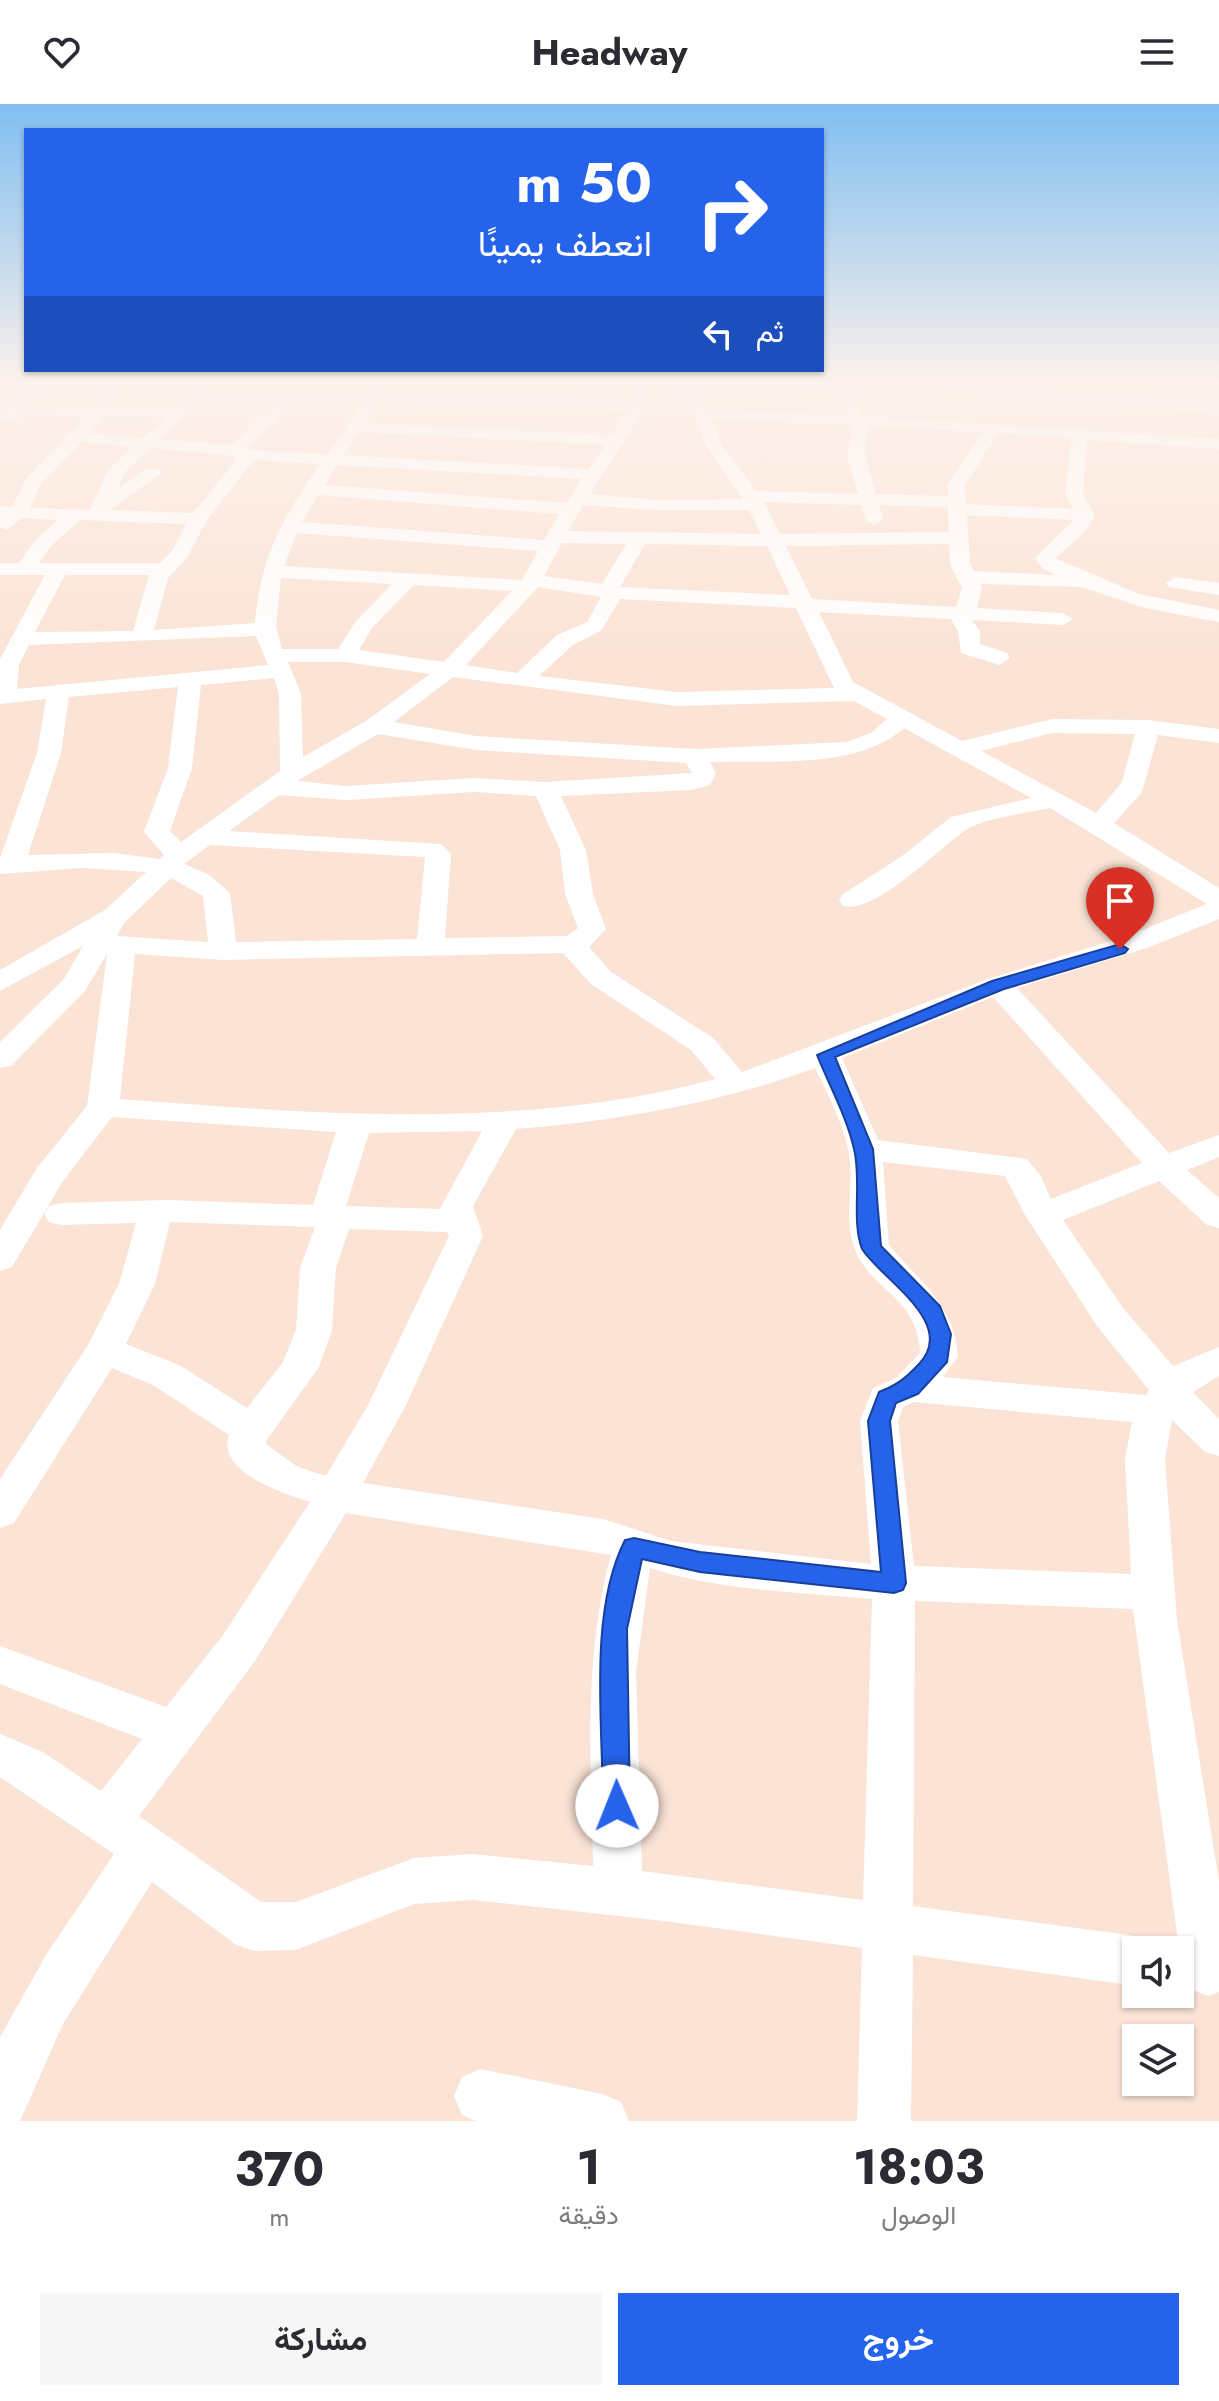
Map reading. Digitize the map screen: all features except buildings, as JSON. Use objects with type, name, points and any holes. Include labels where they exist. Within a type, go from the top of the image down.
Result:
[{"type":"street","points":[[0,532],[9,512],[39,476]]},
{"type":"street","points":[[91,512],[113,476]]},
{"type":"street","points":[[25,569],[43,543],[152,476]]},
{"type":"street","points":[[142,637],[154,583],[180,554],[198,519],[227,476]]},
{"type":"street","points":[[285,780],[289,691],[265,629],[270,571],[320,476]]},
{"type":"street","points":[[0,1059],[75,985],[104,935],[172,861],[285,780],[374,726],[451,668],[530,583],[591,476]]},
{"type":"street","points":[[736,476],[775,540],[844,686],[853,694],[962,748],[1098,824],[1219,900]]},
{"type":"street","points":[[862,476],[879,538]]},
{"type":"street","points":[[960,476],[960,564],[972,588],[962,622],[969,631],[969,648],[999,658]]},
{"type":"street","points":[[1077,476],[1074,494],[1086,515],[1084,522],[1051,547],[1045,558],[1049,564],[1144,605],[1219,616]]},
{"type":"street","points":[[313,489],[574,504],[659,505],[868,499],[1086,515]]},
{"type":"street","points":[[9,512],[91,512],[198,519]]},
{"type":"street","points":[[291,527],[555,542],[959,538]]},
{"type":"street","points":[[522,680],[565,640],[595,626],[638,539]]},
{"type":"street","points":[[0,569],[164,569]]},
{"type":"street","points":[[58,569],[8,664],[2,697],[190,682],[276,663],[345,655],[677,699],[853,694]]},
{"type":"street","points":[[270,571],[408,580],[530,583],[610,592],[1063,619]]},
{"type":"street","points":[[968,577],[1085,582]]},
{"type":"street","points":[[345,655],[363,625],[408,580]]},
{"type":"street","points":[[1176,583],[1219,589]]},
{"type":"street","points":[[23,639],[142,637],[265,629]]},
{"type":"street","points":[[190,682],[180,768],[157,832],[172,861],[216,893],[223,951]]},
{"type":"street","points":[[58,693],[49,753],[6,865],[172,861]]},
{"type":"street","points":[[374,726],[476,743],[695,756],[849,749],[879,738],[902,717]]},
{"type":"street","points":[[962,748],[1052,726],[1148,727],[1219,736]]},
{"type":"street","points":[[1098,824],[1126,802],[1134,785],[1148,727]]},
{"type":"street","points":[[285,780],[346,793],[474,785],[545,789],[691,783],[701,780],[704,773],[695,756]]},
{"type":"street","points":[[2,981],[104,935],[223,951],[571,944],[585,938],[592,929],[579,894],[573,850],[545,789]]},
{"type":"street","points":[[853,900],[911,862],[960,822],[1052,800]]},
{"type":"street","points":[[206,837],[432,850],[438,854],[430,949]]},
{"type":"street","points":[[103,1107],[355,1124],[440,1126],[592,1112],[735,1083],[825,1055],[998,985],[1150,940],[1219,909]]},
{"type":"street","points":[[5,1239],[103,1107],[104,935]]},
{"type":"street","points":[[571,944],[601,978],[702,1044],[735,1083]]},
{"type":"street","points":[[2,981],[75,985]]},
{"type":"street","points":[[998,985],[1165,1168],[1219,1217]]},
{"type":"street","points":[[825,1055],[864,1149],[869,1200],[868,1237],[872,1249],[932,1311],[941,1334],[939,1357],[910,1388],[887,1398],[879,1421],[894,1583],[884,2121]]},
{"type":"street","points":[[3,2082],[175,1731],[239,1648],[336,1495],[387,1405],[466,1236],[458,1221],[456,1206],[462,1191],[505,1120]]},
{"type":"street","points":[[355,1124],[318,1268],[314,1330],[300,1367],[246,1439],[248,1453],[284,1478],[336,1495],[603,1536],[671,1558],[773,1572],[894,1583],[1153,1592]]},
{"type":"street","points":[[1042,1215],[1219,1145]]},
{"type":"street","points":[[864,1149],[1015,1167],[1024,1176],[1042,1215],[1163,1400]]},
{"type":"street","points":[[61,1214],[156,1211],[458,1221]]},
{"type":"street","points":[[0,1512],[104,1350],[137,1284],[156,1211]]},
{"type":"street","points":[[104,1350],[166,1375],[251,1430]]},
{"type":"street","points":[[1202,1970],[1153,1592],[1145,1450],[1163,1400],[1194,1370],[1219,1361]]},
{"type":"street","points":[[910,1388],[1163,1400],[1189,1415],[1219,1441]]},
{"type":"street","points":[[618,1892],[615,1629],[622,1581],[634,1547]]},
{"type":"street","points":[[0,1665],[175,1731]]},
{"type":"street","points":[[0,1755],[26,1767],[253,1927],[272,1930],[296,1926],[414,1881],[473,1877],[888,1926],[1122,1959]]},
{"type":"street","points":[[481,2096],[602,2121]]},
{"type":"route","points":[[617,1806],[615,1629],[622,1581],[634,1547],[671,1558],[788,1574],[894,1583],[879,1421],[887,1398],[910,1388],[939,1357],[941,1334],[932,1311],[872,1249],[868,1237],[869,1200],[864,1149],[825,1055],[998,985],[1120,949]]}]
